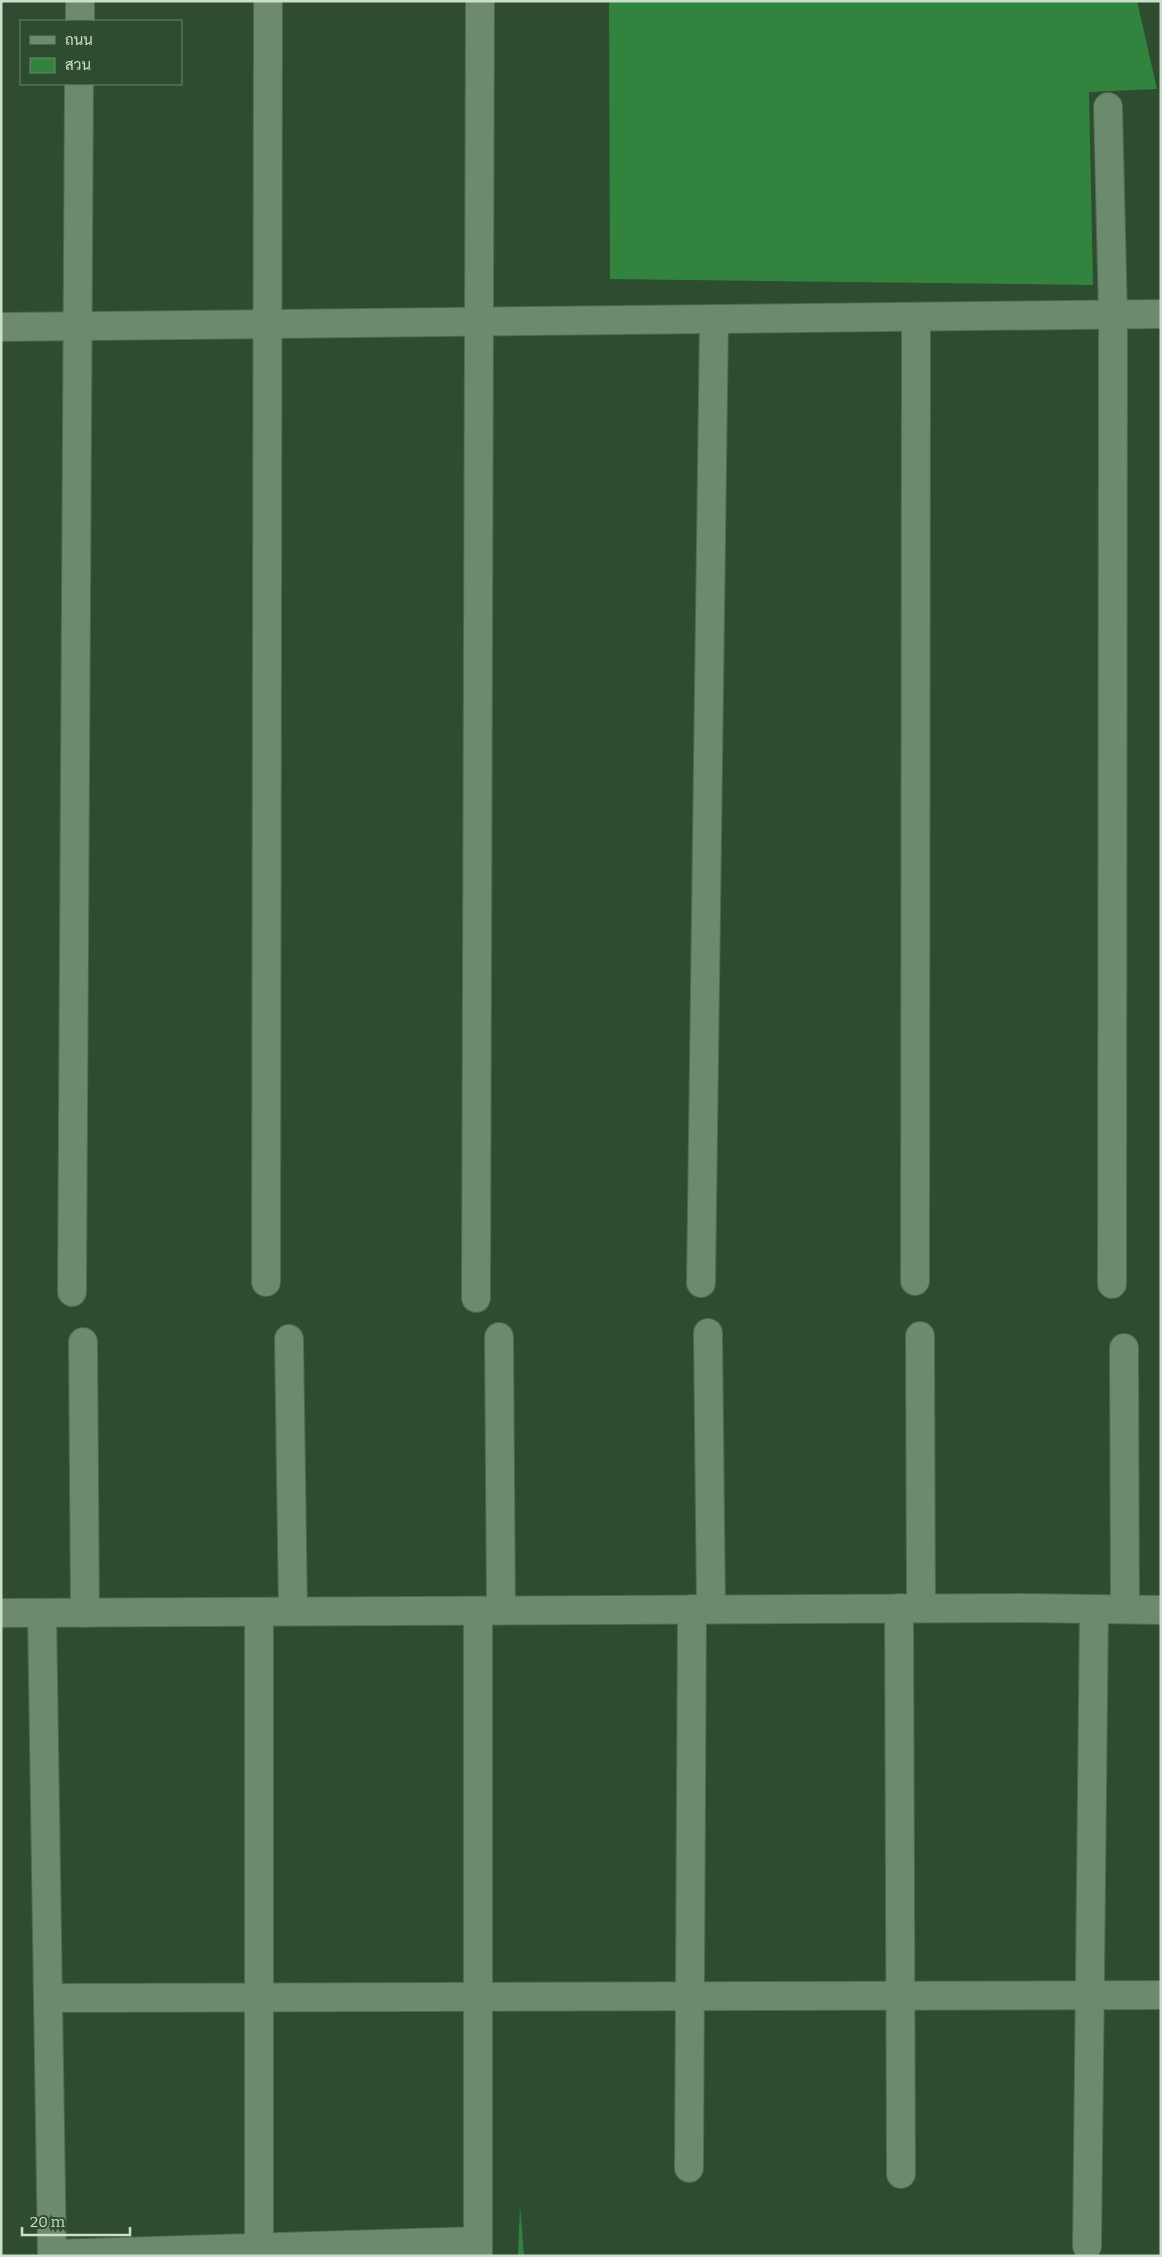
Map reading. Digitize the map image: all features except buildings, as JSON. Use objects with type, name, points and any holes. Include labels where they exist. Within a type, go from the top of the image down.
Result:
[{"type":"street","points":[[80,1],[80,20]]},
{"type":"street","points":[[266,1282],[268,1]]},
{"type":"street","points":[[476,1298],[480,1]]},
{"type":"street","points":[[72,1292],[79,85]]},
{"type":"street","points":[[1108,107],[1113,315],[1112,1284]]},
{"type":"street","points":[[1,327],[1161,314]]},
{"type":"street","points":[[915,1281],[916,317]]},
{"type":"street","points":[[701,1283],[714,319]]},
{"type":"street","points":[[689,2168],[690,1996],[708,1333]]},
{"type":"street","points":[[901,2174],[900,1995],[910,1608],[920,1336]]},
{"type":"street","points":[[42,1613],[50,1998],[52,2255],[478,2248],[478,1996],[499,1337]]},
{"type":"street","points":[[289,1338],[293,1611]]},
{"type":"street","points":[[84,1342],[85,1613]]},
{"type":"street","points":[[1124,1348],[1125,1608]]},
{"type":"street","points":[[1,1613],[910,1608],[1125,1608],[1161,1610]]},
{"type":"street","points":[[1087,2246],[1094,1609]]},
{"type":"street","points":[[259,1612],[259,2252]]},
{"type":"street","points":[[50,1998],[1161,1995]]},
{"type":"green space","points":[[609,1],[1137,1],[1157,89],[1089,92],[1093,285],[610,279]]},
{"type":"green space","points":[[520,2205],[524,2256],[518,2256]]}]
